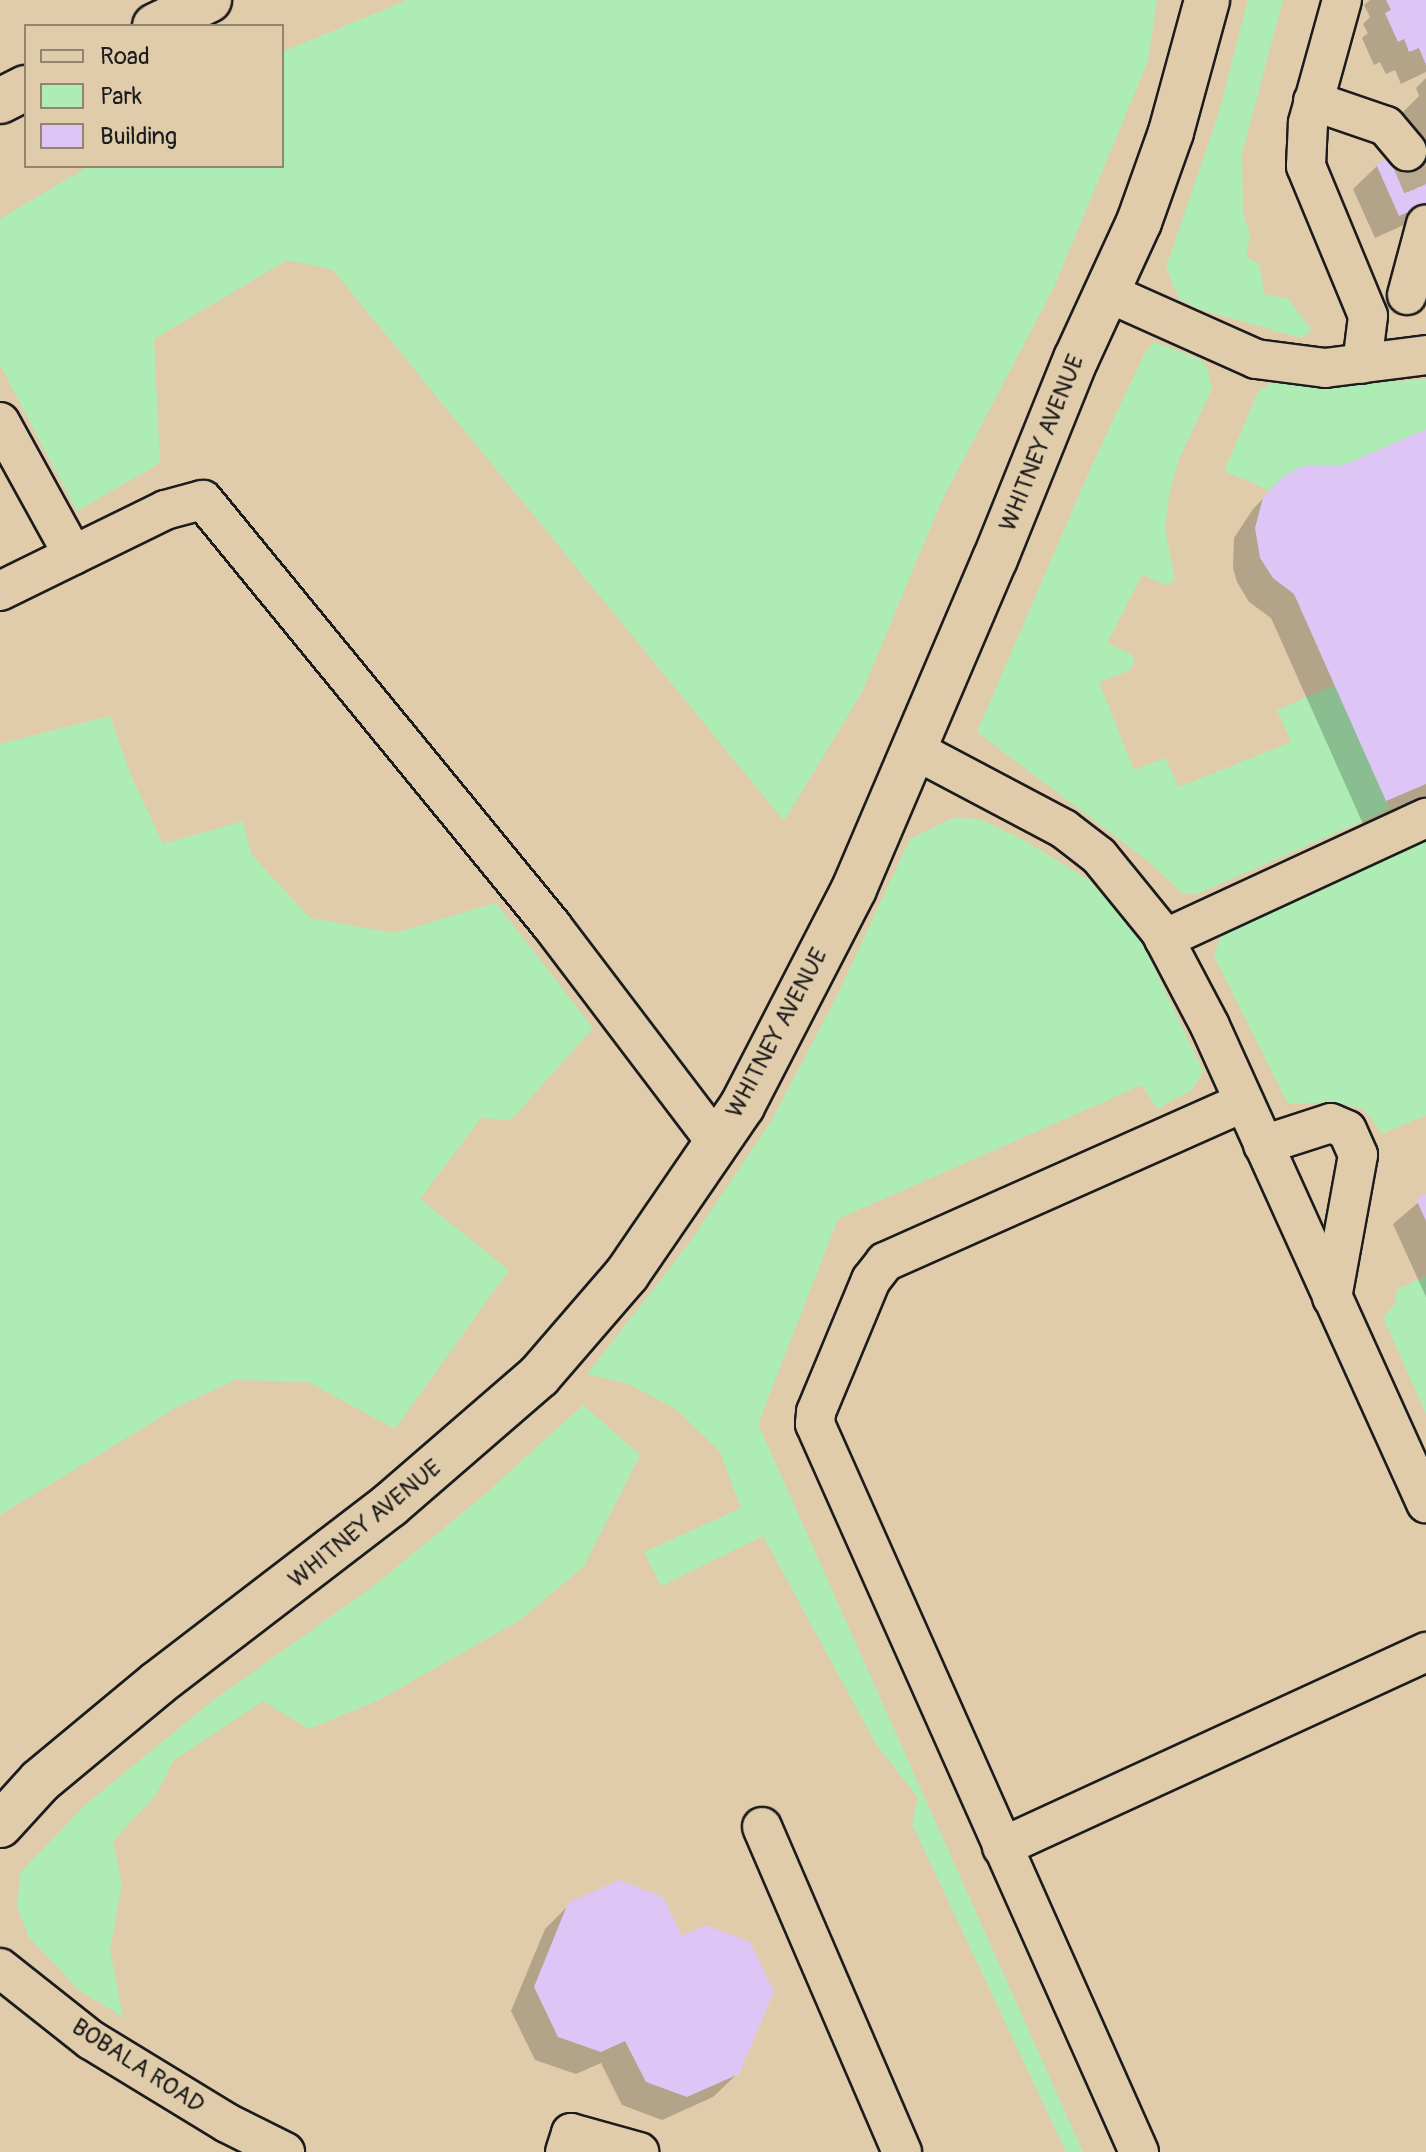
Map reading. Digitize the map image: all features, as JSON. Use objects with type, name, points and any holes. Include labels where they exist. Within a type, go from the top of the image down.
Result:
[{"type":"main road","points":[[159,24],[209,0]]},
{"type":"main road","name":"WHITNEY AVENUE","points":[[0,1825],[64,1761],[158,1683],[390,1505],[539,1376],[627,1274],[742,1106],[854,889],[1106,292],[1139,222],[1171,132],[1207,0]]},
{"type":"main road","points":[[0,101],[24,89]]},
{"type":"street","points":[[1342,0],[1308,123],[1306,166],[1368,316],[1362,364]]},
{"type":"street","points":[[1313,101],[1386,126],[1407,151]]},
{"type":"street","points":[[1368,316],[1417,291],[1426,224]]},
{"type":"street","points":[[1106,292],[1256,359],[1325,368],[1426,355]]},
{"type":"street","points":[[0,422],[73,555]]},
{"type":"street","points":[[0,591],[165,510],[203,500],[552,926],[717,1143]]},
{"type":"street","points":[[913,749],[1064,829],[1099,856],[1164,939],[1210,1026],[1426,1503]]},
{"type":"street","points":[[1164,939],[1426,818]]},
{"type":"street","points":[[1139,2152],[815,1424],[816,1412],[871,1280],[885,1262],[1244,1102]]},
{"type":"street","points":[[1263,1145],[1331,1123],[1347,1130],[1353,1142],[1358,1155],[1332,1298]]},
{"type":"street","points":[[1002,1847],[1426,1652]]},
{"type":"street","points":[[762,1827],[902,2152]]},
{"type":"street","name":"BOBALA ROAD","points":[[0,1968],[91,2040],[227,2123],[285,2152]]},
{"type":"street","points":[[565,2152],[571,2133],[639,2152]]},
{"type":"green space","points":[[407,0],[1157,0],[1148,61],[1054,287],[942,500],[862,692],[784,821],[333,270],[287,260],[154,339],[160,463],[77,511],[0,365],[0,219],[86,168],[284,168],[284,51]]},
{"type":"green space","points":[[1248,0],[1283,0],[1242,154],[1243,213],[1250,234],[1246,257],[1259,264],[1265,295],[1288,298],[1312,331],[1301,338],[1199,309],[1179,299],[1166,267],[1219,112]]},
{"type":"green space","points":[[1154,342],[1200,359],[1207,367],[1212,389],[1179,459],[1169,496],[1165,529],[1175,580],[1167,585],[1142,575],[1107,643],[1133,655],[1134,663],[1129,671],[1099,682],[1134,770],[1165,758],[1179,787],[1291,742],[1277,710],[1335,685],[1390,809],[1197,894],[1183,894],[1148,861],[977,732],[1088,474],[1144,354]]},
{"type":"green space","points":[[1426,379],[1426,429],[1342,466],[1306,465],[1285,475],[1269,490],[1224,471],[1259,390],[1272,383],[1356,384]]},
{"type":"green space","points":[[110,716],[131,775],[163,844],[243,821],[251,854],[310,918],[394,933],[496,903],[593,1028],[511,1120],[481,1118],[420,1199],[509,1270],[395,1429],[308,1382],[235,1380],[179,1406],[0,1515],[0,744]]},
{"type":"green space","points":[[953,818],[980,819],[1022,839],[1089,880],[1139,936],[1203,1071],[1192,1090],[1157,1109],[1142,1085],[838,1219],[758,1424],[1083,2152],[1066,2152],[912,1824],[918,1798],[876,1744],[763,1536],[661,1586],[644,1552],[741,1508],[720,1452],[677,1410],[629,1384],[587,1374],[687,1246],[771,1121],[836,998],[910,839]]},
{"type":"green space","points":[[1426,837],[1426,1115],[1382,1134],[1364,1109],[1333,1102],[1288,1104],[1214,956],[1222,932]]},
{"type":"green space","points":[[1426,1276],[1426,1414],[1383,1317],[1395,1304],[1397,1289]]},
{"type":"green space","points":[[583,1405],[640,1455],[584,1566],[520,1620],[379,1700],[309,1729],[263,1701],[174,1760],[155,1796],[113,1841],[122,1884],[110,1950],[123,2017],[79,1990],[29,1937],[17,1907],[20,1873],[85,1805],[211,1702],[375,1585],[484,1495]]},
{"type":"building","points":[[1386,0],[1426,0],[1426,65],[1419,48],[1409,52],[1404,39],[1398,42],[1385,13],[1391,10]]},
{"type":"building","points":[[1426,142],[1426,204],[1399,216],[1376,164]]},
{"type":"building","points":[[1426,429],[1426,784],[1386,801],[1294,594],[1273,578],[1260,558],[1255,528],[1263,498],[1285,475],[1306,465],[1342,466]]},
{"type":"building","points":[[1426,1194],[1426,1221],[1416,1199]]},
{"type":"building","points":[[619,1880],[663,1897],[682,1936],[706,1925],[750,1942],[774,1992],[739,2074],[687,2097],[646,2082],[625,2041],[601,2052],[558,2037],[534,1987],[568,1903]]},
{"type":"tunnel","points":[[1407,151],[1426,196]]}]
